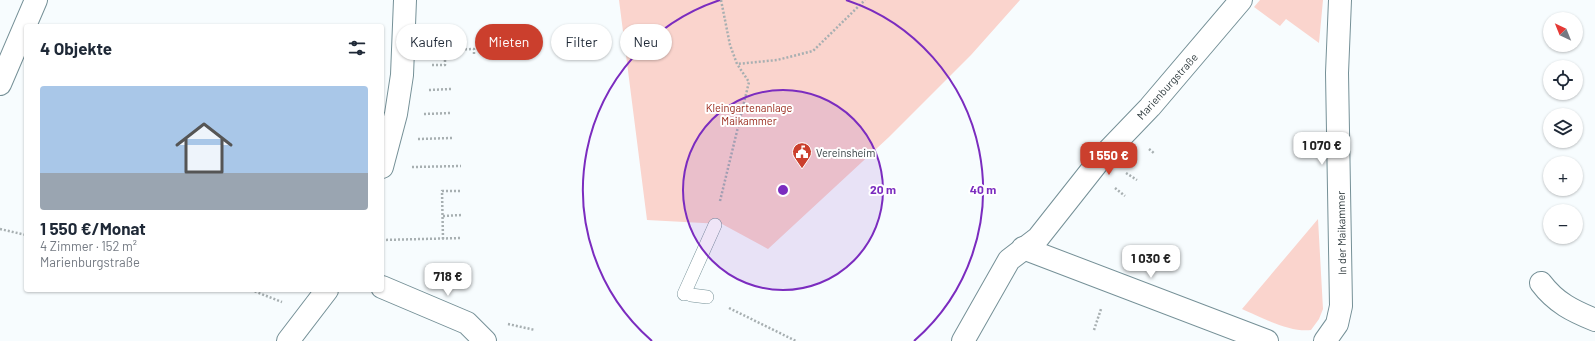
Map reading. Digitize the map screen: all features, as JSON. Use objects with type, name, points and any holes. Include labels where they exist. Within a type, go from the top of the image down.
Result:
[{"type":"street","points":[[26,24],[36,0]]},
{"type":"street","points":[[384,159],[396,114],[403,66],[405,0]]},
{"type":"street","name":"Marienburgstraße","points":[[963,341],[1009,260],[1038,238],[1102,157],[1150,107],[1241,0]]},
{"type":"street","name":"In der Maikammer","points":[[1329,339],[1337,324],[1341,306],[1337,72],[1340,0]]},
{"type":"street","points":[[0,84],[24,28]]},
{"type":"street","points":[[1023,248],[1267,341]]},
{"type":"street","points":[[1542,283],[1552,297],[1575,312],[1595,320]]},
{"type":"street","points":[[384,288],[467,323],[485,341]]},
{"type":"street","points":[[288,341],[325,292]]},
{"type":"lane","points":[[707,297],[688,295],[715,225]]},
{"type":"path","points":[[715,225],[748,82],[737,64],[730,45],[721,0]]},
{"type":"path","points":[[737,64],[777,60],[813,51],[865,0]]},
{"type":"path","points":[[403,66],[445,65],[445,50],[474,49],[474,54]]},
{"type":"path","points":[[406,167],[461,166]]},
{"type":"path","points":[[443,239],[442,191],[461,191]]},
{"type":"path","points":[[443,216],[462,215]]},
{"type":"path","points":[[0,229],[24,235]]},
{"type":"path","points":[[384,240],[462,238]]},
{"type":"path","points":[[707,297],[796,341]]},
{"type":"path","points":[[1094,330],[1102,308]]},
{"type":"green space","name":"Kleingartenanlage Maikammer","points":[[619,0],[1020,0],[971,55],[889,137],[768,249],[722,224],[647,220],[627,60],[672,60],[672,24],[622,24]]},
{"type":"green space","points":[[1260,0],[1323,0],[1319,43],[1286,19],[1280,26],[1254,7]]},
{"type":"green space","points":[[1318,219],[1323,309],[1319,319],[1311,330],[1285,327],[1242,309]]},
{"type":"place","name":"Vereinsheim","points":[[802,169]]}]
